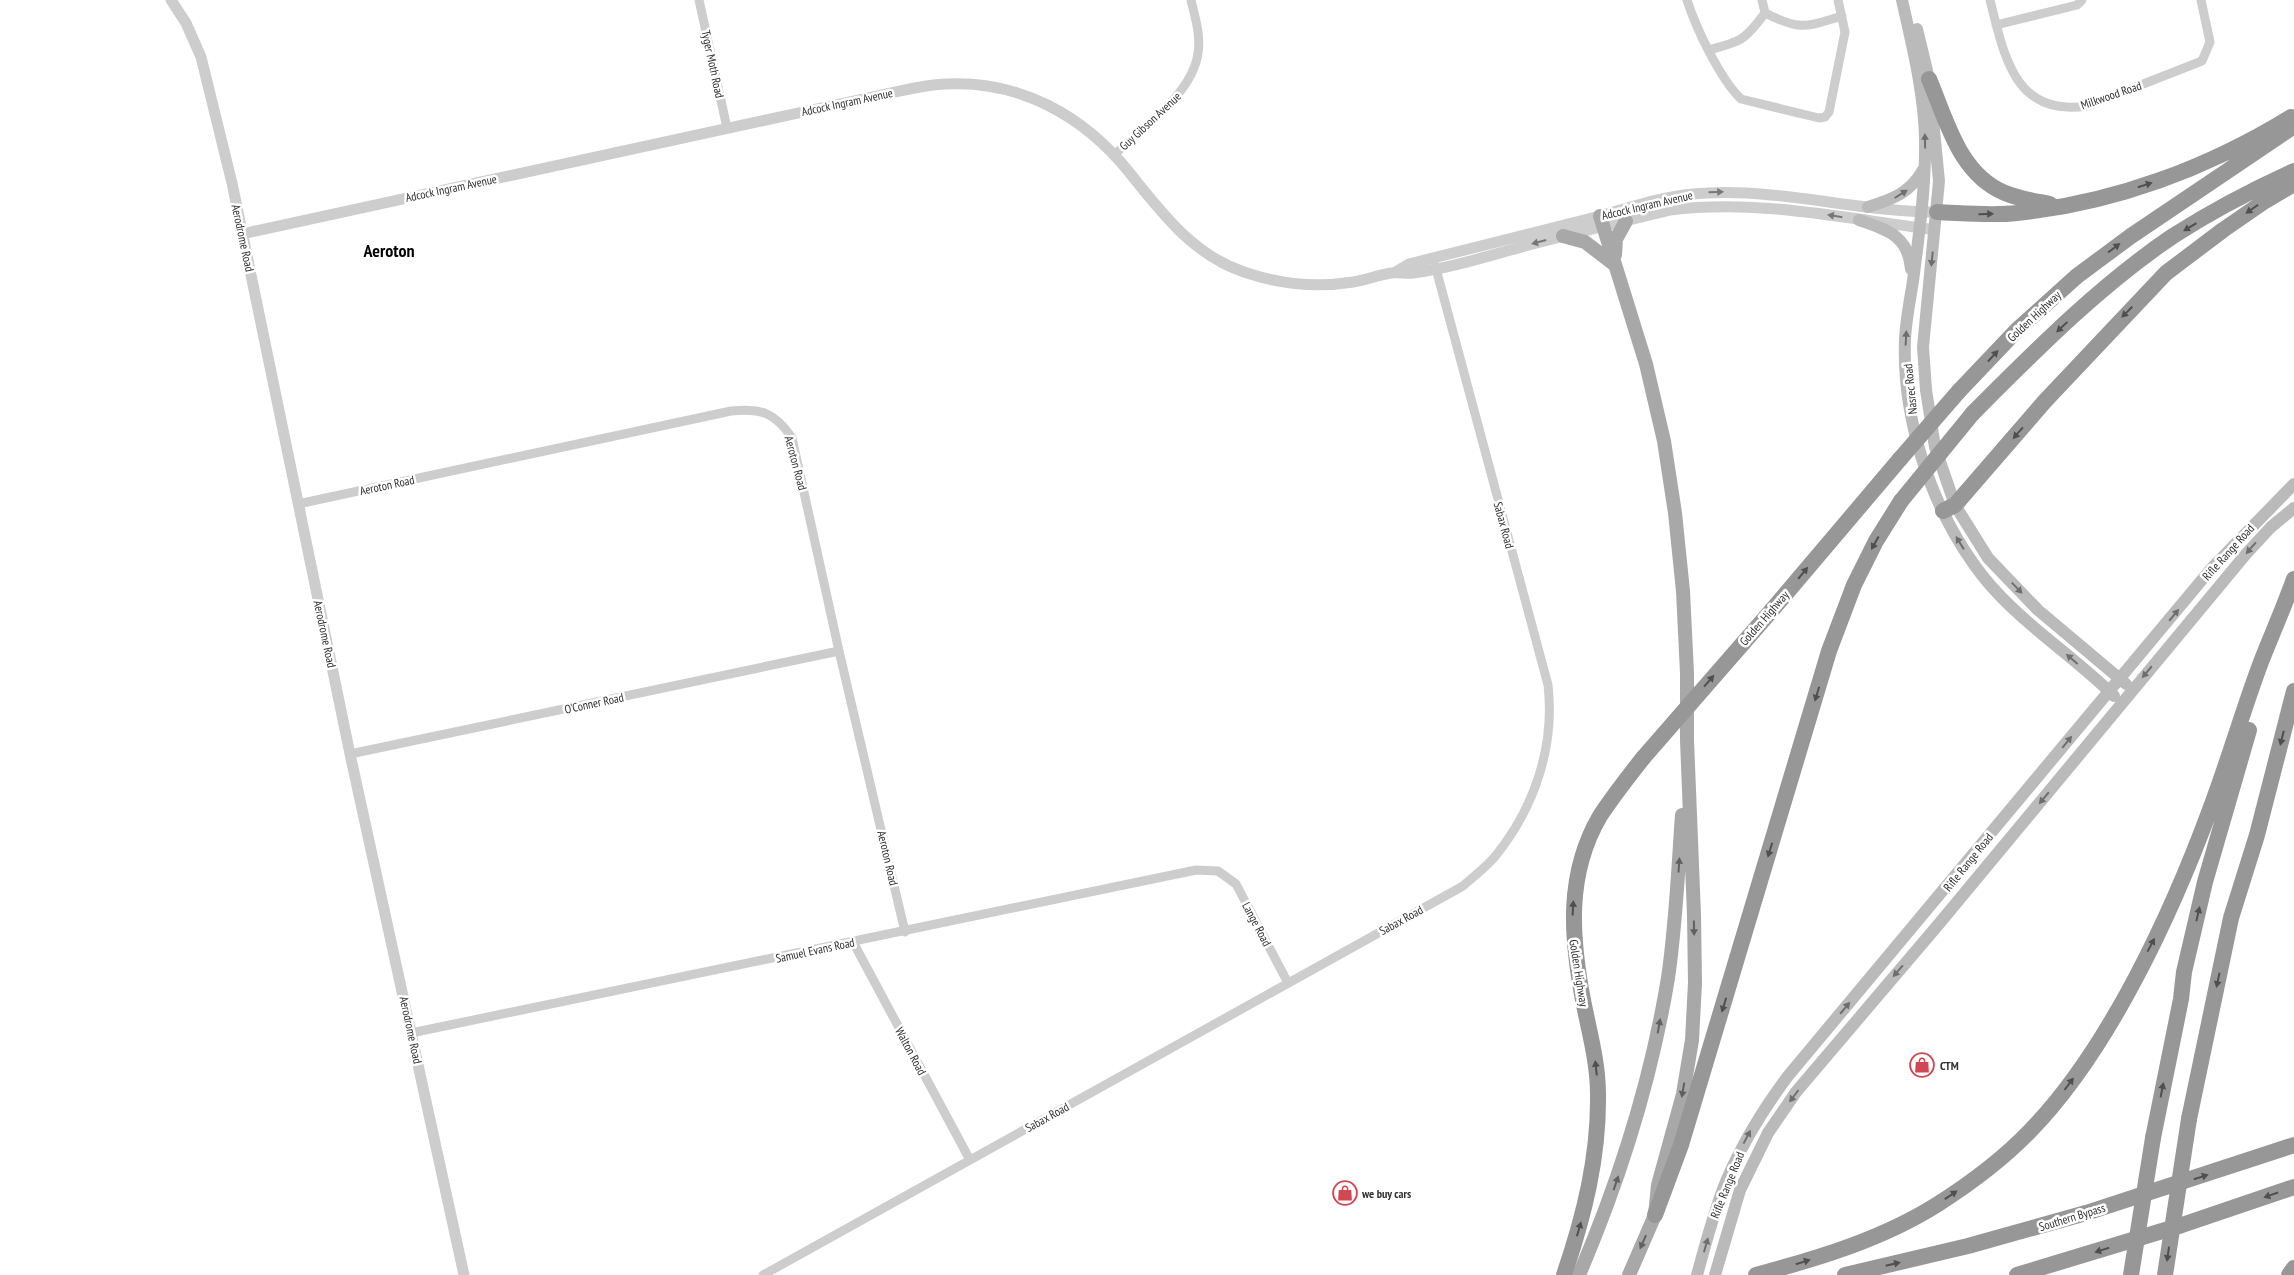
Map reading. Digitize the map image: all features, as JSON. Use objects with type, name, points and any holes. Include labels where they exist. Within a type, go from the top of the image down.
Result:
[{"type":"highway","points":[[1929,79],[1957,144],[1965,160],[1976,175],[2004,192],[2019,198],[2062,207]]},
{"type":"highway","points":[[1929,212],[2015,213],[2062,207],[2114,195],[2188,171],[2266,132],[2294,115]]},
{"type":"highway","name":"Golden Highway","points":[[1564,1275],[1577,1235],[1590,1184],[1598,1127],[1598,1092],[1595,1060],[1575,952],[1574,892],[1581,864],[1594,829],[1616,793],[1643,758],[1900,459],[1959,391],[2017,330],[2076,276],[2138,231],[2294,126]]},
{"type":"highway","points":[[1655,1215],[1681,1145],[1830,651],[1854,585],[1876,542],[1901,502],[1973,413],[2088,302],[2173,237],[2248,192],[2294,171]]},
{"type":"highway","points":[[1949,508],[2045,401],[2166,273],[2223,230],[2265,201],[2294,184]]},
{"type":"highway","points":[[1756,1275],[1812,1259],[1875,1236],[1937,1205],[1996,1162],[2029,1132],[2051,1108],[2087,1060],[2123,999],[2160,929],[2211,808],[2261,662],[2294,579]]},
{"type":"highway","points":[[2131,1275],[2153,1138],[2181,999],[2184,972],[2205,882],[2283,610]]},
{"type":"highway","points":[[2165,1275],[2189,1119],[2231,918],[2257,835],[2294,691]]},
{"type":"highway","name":"Southern Bypass","points":[[1845,1275],[1968,1246],[2086,1213],[2294,1145]]},
{"type":"highway","points":[[2016,1275],[2182,1225],[2294,1187]]},
{"type":"highway","points":[[2289,1275],[2294,1268]]},
{"type":"main road","name":"Nasrec Road","points":[[1902,0],[1914,52],[1925,136],[1925,167],[1929,212],[1935,229],[1924,347],[1926,390],[1935,447],[1956,539],[1974,565],[2004,599],[2121,703]]},
{"type":"main road","name":"Nasrec Road","points":[[1910,0],[1929,79],[1939,171],[1929,212],[1920,228],[1905,339],[1908,389],[1914,429],[1924,464],[1949,508],[1988,558],[2038,610],[2133,689]]},
{"type":"main road","points":[[1868,207],[1905,193],[1916,182],[1925,167]]},
{"type":"main road","points":[[1859,220],[1889,231],[1899,238],[1909,257],[1912,286]]},
{"type":"main road","points":[[1602,221],[1646,364],[1664,440],[1672,495],[1683,590],[1687,673],[1687,740],[1695,973],[1692,1040],[1683,1094],[1658,1185],[1655,1215],[1630,1272]]},
{"type":"main road","points":[[1616,266],[1616,239],[1626,221]]},
{"type":"main road","points":[[1563,236],[1585,242],[1616,266]]},
{"type":"main road","name":"Rifle Range Road","points":[[1698,1275],[1714,1214],[1727,1179],[1748,1135],[1788,1076],[2211,569],[2294,484]]},
{"type":"main road","name":"Rifle Range Road","points":[[1715,1275],[1740,1190],[1768,1133],[1796,1092],[1938,925],[2259,539],[2290,511]]},
{"type":"main road","points":[[2091,654],[2117,666],[2134,661]]},
{"type":"main road","points":[[2086,672],[2095,693],[2095,702],[2091,713]]},
{"type":"main road","points":[[1579,1275],[1628,1147],[1658,1033],[1675,921],[1687,740]]},
{"type":"street","name":"Aerodrome Road","points":[[171,0],[190,30],[201,57],[242,234],[350,754],[464,1275]]},
{"type":"street","name":"Tyger Moth Road","points":[[699,0],[727,128]]},
{"type":"street","name":"Guy Gibson Avenue","points":[[1114,155],[1177,96],[1193,75],[1199,40],[1191,0]]},
{"type":"street","points":[[1687,0],[1694,22],[1708,50],[1741,99],[1822,118],[1829,112],[1845,32],[1838,0]]},
{"type":"street","points":[[1708,50],[1742,41],[1752,32],[1765,13],[1762,0]]},
{"type":"street","name":"Milkwood Road","points":[[1990,0],[2004,57],[2030,95],[2044,103],[2080,107],[2202,61],[2210,42],[2201,0]]},
{"type":"street","points":[[1996,25],[2077,5],[2082,0]]},
{"type":"street","points":[[1765,13],[1789,25],[1796,26],[1811,25],[1842,16]]},
{"type":"street","name":"Adcock Ingram Avenue","points":[[242,234],[927,86],[973,84],[1009,90],[1037,99],[1059,110],[1099,138],[1172,225],[1202,248],[1242,271],[1304,284],[1354,282],[1394,273],[1408,264],[1435,264],[1563,236],[1660,200],[1704,193],[1738,192],[1781,195],[1868,207],[1929,212]]},
{"type":"street","name":"Adcock Ingram Avenue","points":[[1435,264],[1602,221],[1626,221],[1670,210],[1704,206],[1736,205],[1935,229]]},
{"type":"street","name":"Sabax Road","points":[[763,1275],[1463,886],[1496,856],[1517,827],[1536,785],[1544,758],[1549,728],[1548,684],[1435,264]]},
{"type":"street","name":"Aeroton Road","points":[[298,504],[730,411],[760,410],[782,422],[792,438],[839,651],[905,932]]},
{"type":"street","name":"O'Conner Road","points":[[350,754],[839,651]]},
{"type":"street","name":"Samuel Evans Road","points":[[411,1033],[905,932],[1196,870],[1218,871]]},
{"type":"street","name":"Lange Road","points":[[1218,871],[1236,884],[1288,983]]},
{"type":"street","name":"Walton Road","points":[[853,942],[970,1160]]},
{"type":"place","name":"CTM","points":[[1922,1065]]},
{"type":"place","name":"we buy cars","points":[[1345,1193]]},
{"type":"district","name":"Aeroton","points":[[389,250]]}]
